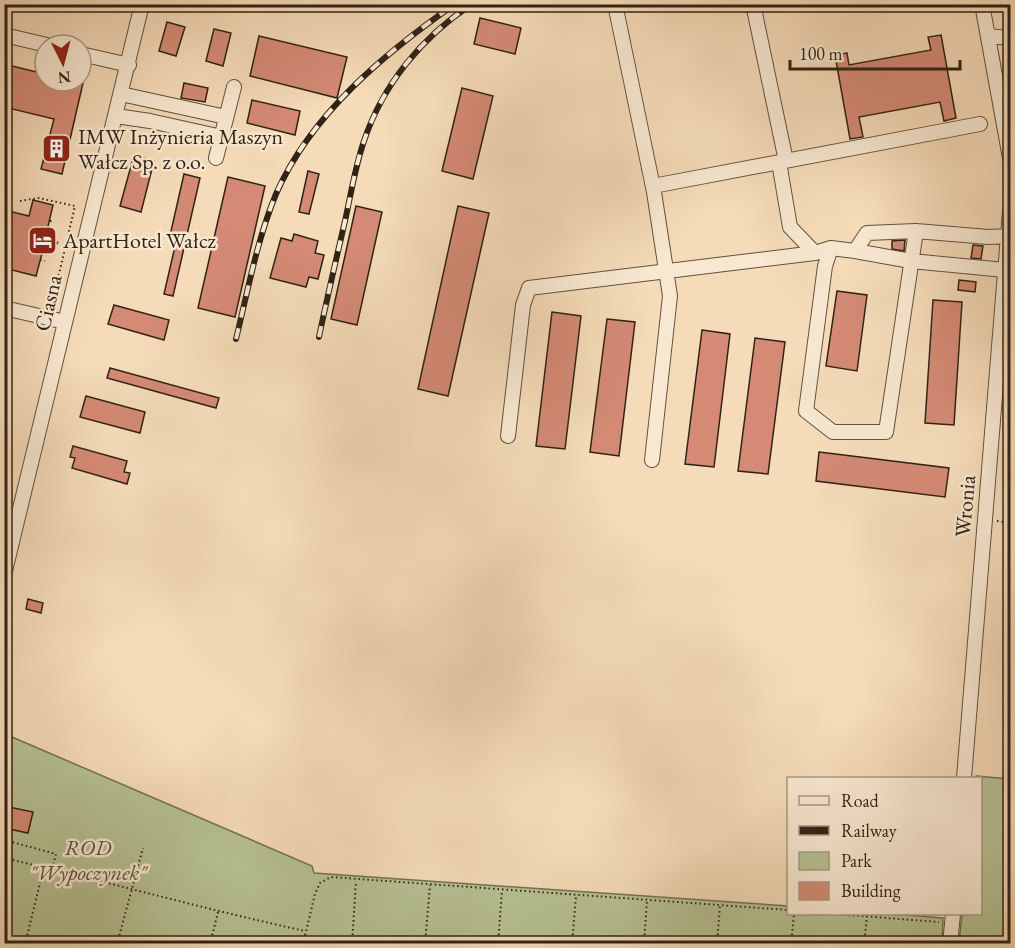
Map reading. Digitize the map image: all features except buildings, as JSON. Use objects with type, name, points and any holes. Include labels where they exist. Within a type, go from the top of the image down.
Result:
[{"type":"street","name":"Ciasna","points":[[4,575],[142,4]]},
{"type":"street","points":[[615,4],[653,186],[668,271],[670,296],[652,460]]},
{"type":"street","points":[[753,4],[783,162],[790,226],[815,253]]},
{"type":"street","points":[[982,4],[1011,159]]},
{"type":"street","points":[[4,34],[33,41]]},
{"type":"street","points":[[988,36],[1011,38]]},
{"type":"street","points":[[93,57],[129,65]]},
{"type":"street","points":[[216,158],[234,87]]},
{"type":"street","points":[[121,94],[226,117]]},
{"type":"street","points":[[116,116],[222,137]]},
{"type":"street","points":[[653,186],[980,124]]},
{"type":"street","name":"Wronia","points":[[964,777],[1007,303],[1005,270],[1011,211]]},
{"type":"street","points":[[831,248],[825,266],[806,411],[833,432],[886,432],[916,231]]},
{"type":"street","points":[[855,251],[867,233],[916,231],[1009,237]]},
{"type":"street","points":[[508,436],[524,305],[529,288],[815,253],[831,248],[911,261],[1005,270]]},
{"type":"street","points":[[4,308],[65,322]]},
{"type":"street","points":[[950,944],[953,915]]},
{"type":"path","points":[[21,201],[39,198],[75,206],[55,291]]},
{"type":"path","points":[[47,243],[59,244],[48,239]]},
{"type":"path","points":[[40,260],[45,261]]},
{"type":"path","points":[[4,840],[56,854],[52,869]]},
{"type":"path","points":[[117,944],[143,848]]},
{"type":"path","points":[[4,858],[218,912],[306,931]]},
{"type":"path","points":[[25,944],[44,867]]},
{"type":"path","points":[[303,944],[315,894],[320,883],[331,877],[787,910]]},
{"type":"path","points":[[351,944],[357,879]]},
{"type":"path","points":[[425,944],[430,885]]},
{"type":"path","points":[[498,944],[502,890]]},
{"type":"path","points":[[572,944],[576,895]]},
{"type":"path","points":[[644,944],[647,900]]},
{"type":"path","points":[[717,944],[720,905]]},
{"type":"path","points":[[210,944],[218,912]]},
{"type":"path","points":[[791,944],[794,915]]},
{"type":"path","points":[[851,915],[936,921],[944,926]]},
{"type":"path","points":[[864,944],[867,916]]},
{"type":"green space","name":"ROD \"Wypoczynek\"","points":[[5,734],[312,866],[314,873],[787,906],[787,915],[904,915],[943,918],[942,944],[5,943]]},
{"type":"green space","points":[[976,776],[1010,779],[1010,943],[959,943],[962,915],[982,915],[982,777]]},
{"type":"railway","points":[[236,339],[263,229],[276,194],[309,137],[352,87],[402,43],[455,4]]},
{"type":"railway","points":[[319,337],[356,171],[372,120],[393,81],[406,64],[437,31],[472,4]]},
{"type":"place","name":"IMW Inżynieria Maszyn Wałcz Sp. z o.o.","points":[[57,149]]},
{"type":"place","name":"ApartHotel Wałcz","points":[[42,240]]}]
